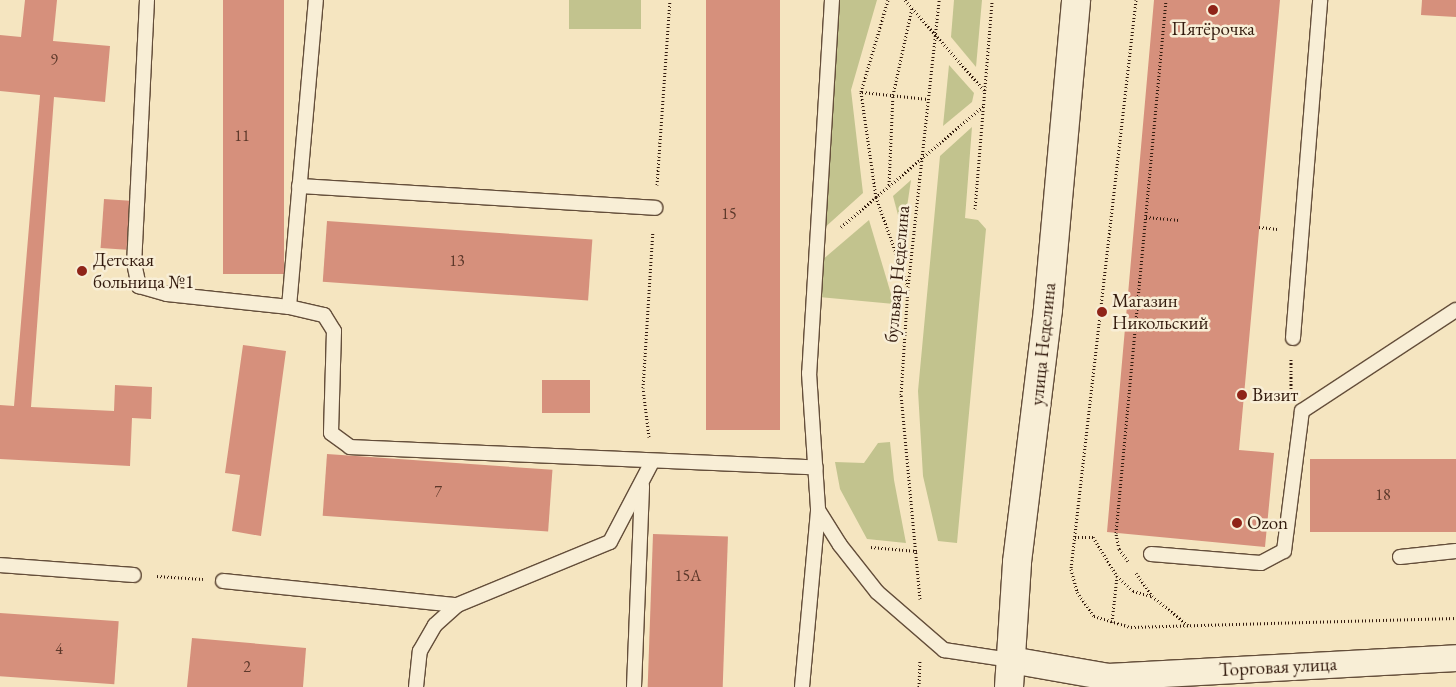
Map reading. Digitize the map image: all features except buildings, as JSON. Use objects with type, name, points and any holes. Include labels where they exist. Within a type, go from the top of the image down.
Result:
[{"type":"main road","name":"улица Неделина","points":[[1009,687],[1017,562],[1048,309],[1076,0]]},
{"type":"street","name":"Торговая улица","points":[[1011,660],[1108,677],[1456,658]]},
{"type":"lane","points":[[147,0],[134,263],[139,286],[167,294],[289,307],[324,315],[334,332],[331,433],[350,447],[652,462],[816,467]]},
{"type":"lane","points":[[289,307],[316,0]]},
{"type":"lane","points":[[802,687],[818,510],[809,373],[832,0]]},
{"type":"lane","points":[[1293,338],[1320,0]]},
{"type":"lane","points":[[299,186],[655,208]]},
{"type":"lane","points":[[1151,554],[1261,563],[1284,550],[1302,411],[1456,310]]},
{"type":"lane","points":[[416,687],[420,651],[435,625],[457,605],[610,542],[652,462]]},
{"type":"lane","points":[[634,687],[643,480]]},
{"type":"lane","points":[[818,510],[840,545],[878,592],[944,650],[1011,660]]},
{"type":"lane","points":[[1400,557],[1456,551]]},
{"type":"lane","points":[[0,565],[134,575]]},
{"type":"lane","points":[[223,581],[457,605]]},
{"type":"path","points":[[888,0],[862,92],[876,197],[908,287]]},
{"type":"path","points":[[905,0],[984,90]]},
{"type":"path","name":"бульвар Неделина","points":[[840,545],[917,550],[901,395],[908,287],[939,0]]},
{"type":"path","points":[[975,209],[992,0]]},
{"type":"path","points":[[1136,0],[1071,569],[1076,592],[1094,616],[1131,627],[1456,618]]},
{"type":"path","points":[[1119,549],[1116,533],[1166,0]]},
{"type":"path","points":[[889,186],[893,95],[912,8]]},
{"type":"path","points":[[862,92],[928,99]]},
{"type":"path","points":[[817,247],[983,106]]},
{"type":"path","points":[[1146,217],[1180,220]]},
{"type":"path","points":[[1289,388],[1293,338]]},
{"type":"path","points":[[1075,537],[1093,537],[1117,576],[1134,591],[1152,596],[1189,626]]},
{"type":"path","points":[[134,575],[223,581]]},
{"type":"path","points":[[1112,622],[1117,576]]},
{"type":"green space","points":[[569,0],[641,0],[641,29],[569,29]]},
{"type":"green space","points":[[836,0],[877,0],[851,90],[863,193],[822,230]]},
{"type":"green space","points":[[954,0],[982,0],[976,67],[951,37]]},
{"type":"green space","points":[[949,65],[974,93],[972,102],[943,126]]},
{"type":"green space","points":[[972,127],[965,218],[978,220],[986,229],[957,543],[938,541],[923,476],[918,391],[940,156]]},
{"type":"green space","points":[[911,180],[903,234],[893,196]]},
{"type":"green space","points":[[869,220],[894,304],[819,297],[821,261]]},
{"type":"green space","points":[[890,442],[894,480],[906,543],[867,539],[840,489],[835,462],[864,463],[878,443]]},
{"type":"place","name":"Пятёрочка","points":[[1213,10]]},
{"type":"place","name":"Детская больница №1","points":[[82,271]]},
{"type":"place","name":"Магазин Никольский","points":[[1102,312]]},
{"type":"place","name":"Визит","points":[[1242,395]]},
{"type":"place","name":"Ozon","points":[[1237,523]]}]
